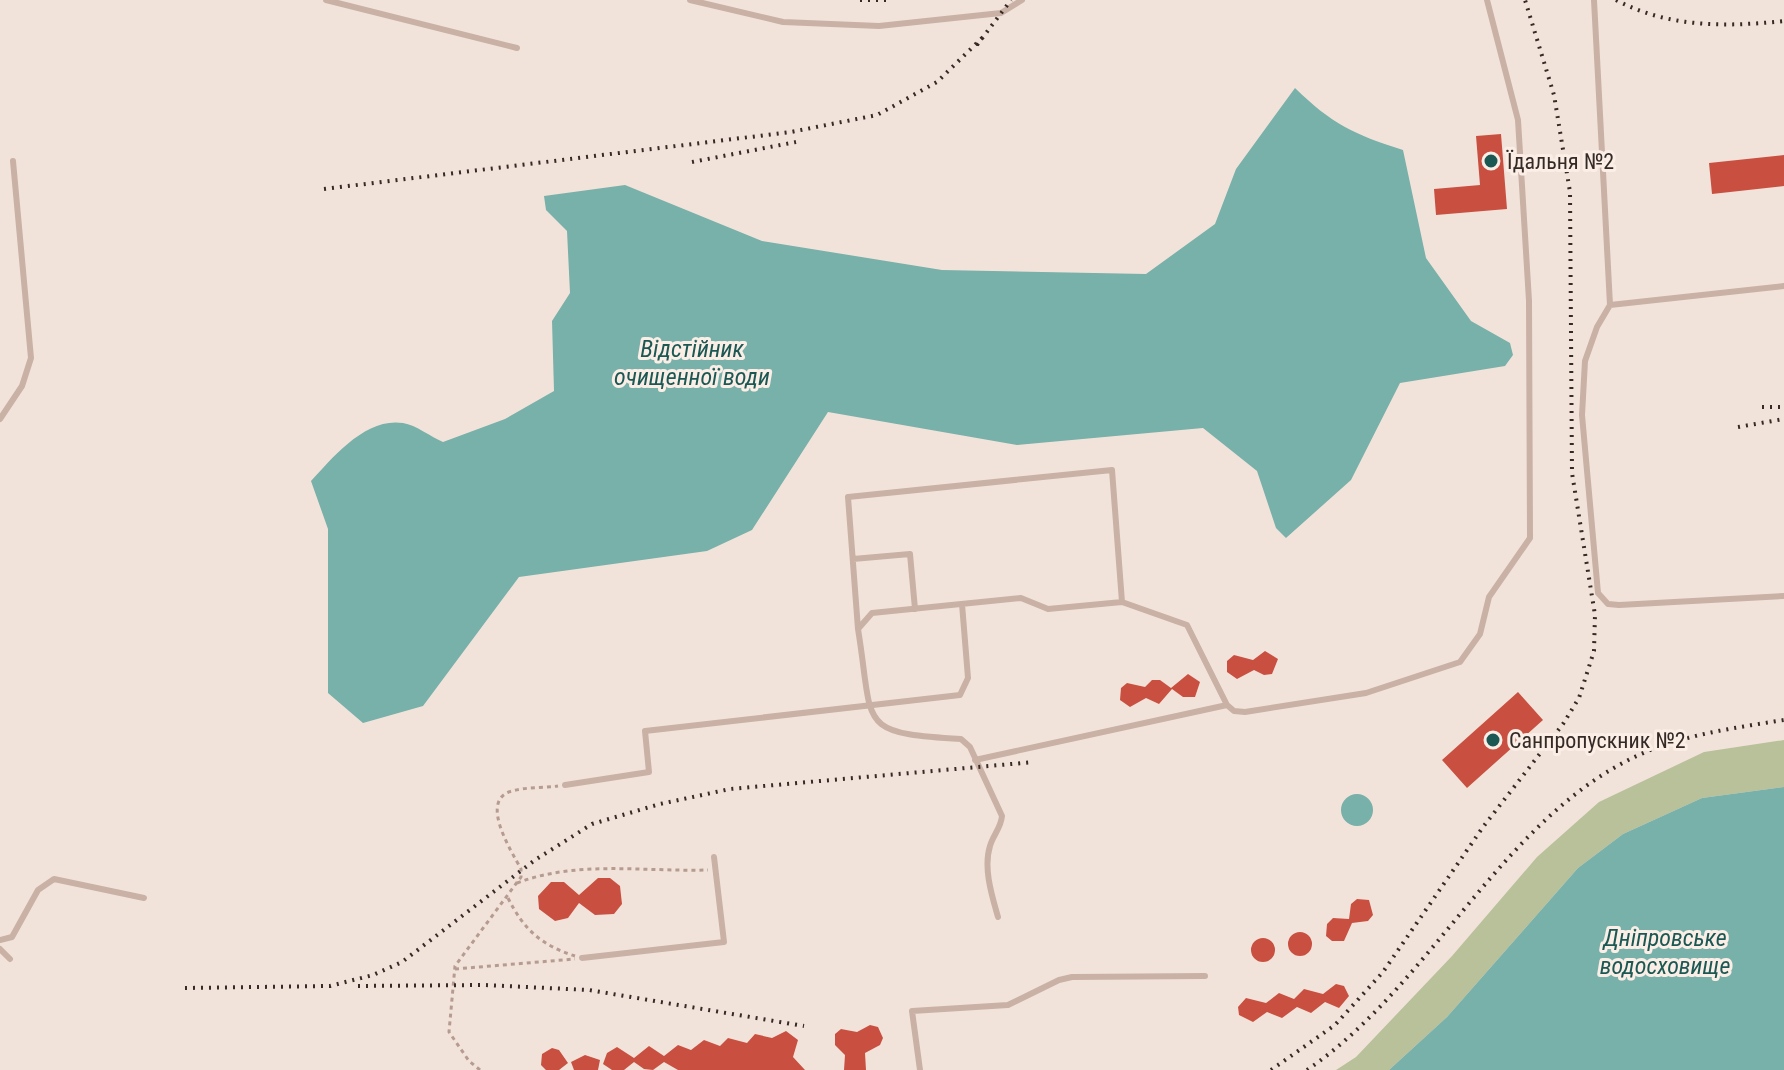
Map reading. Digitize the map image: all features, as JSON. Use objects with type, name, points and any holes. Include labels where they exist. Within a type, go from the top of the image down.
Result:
[{"type":"lane","points":[[326,0],[517,48]]},
{"type":"lane","points":[[690,0],[783,22],[879,26],[1001,13],[1022,0]]},
{"type":"lane","points":[[858,629],[872,613],[1021,598],[1048,609],[1122,602],[1187,625],[1227,705],[1234,711],[1245,712],[1366,693],[1460,662],[1480,634],[1489,597],[1530,538],[1529,301],[1518,120],[1487,0]]},
{"type":"lane","points":[[1594,0],[1610,305],[1597,327],[1585,361],[1582,415],[1598,593],[1608,604],[1619,605],[1784,596]]},
{"type":"lane","points":[[0,419],[22,386],[31,358],[13,161]]},
{"type":"lane","points":[[1610,305],[1784,286]]},
{"type":"lane","points":[[998,917],[988,869],[990,845],[1001,826],[1002,816],[970,747],[961,739],[909,737],[887,731],[872,717],[858,629],[848,497],[1112,470],[1122,602]]},
{"type":"lane","points":[[853,559],[910,554],[915,609]]},
{"type":"lane","points":[[565,785],[649,772],[645,731],[960,695],[965,689],[962,604]]},
{"type":"lane","points":[[975,760],[1227,705]]},
{"type":"lane","points":[[582,958],[724,942],[714,857]]},
{"type":"lane","points":[[0,940],[12,937],[38,890],[54,879],[144,898]]},
{"type":"lane","points":[[0,949],[10,959]]},
{"type":"lane","points":[[920,1070],[912,1011],[1008,1005],[1072,977],[1205,976]]},
{"type":"path","points":[[480,1070],[461,1051],[449,1032],[454,969],[464,950],[517,884],[521,869],[499,826],[500,798],[510,791],[565,785]]},
{"type":"path","points":[[517,884],[549,873],[605,869],[716,870]]},
{"type":"path","points":[[507,897],[532,935],[550,948],[582,958]]},
{"type":"path","points":[[454,969],[582,958]]},
{"type":"green space","points":[[1784,740],[1784,787],[1702,798],[1623,834],[1578,868],[1447,1017],[1389,1070],[1336,1070],[1356,1057],[1452,956],[1537,857],[1599,802],[1704,752]]},
{"type":"water","name":"Відстійник очищенної води","points":[[1295,88],[1320,111],[1344,126],[1403,150],[1426,258],[1471,321],[1510,343],[1513,355],[1505,366],[1400,383],[1351,480],[1286,538],[1276,528],[1257,471],[1203,428],[1017,445],[828,412],[752,530],[707,551],[519,577],[423,706],[363,723],[328,693],[328,529],[311,481],[351,441],[376,426],[403,423],[443,442],[505,419],[554,391],[552,321],[570,293],[567,231],[546,210],[544,196],[625,185],[762,241],[942,270],[1146,274],[1215,224],[1236,169]]},
{"type":"water","name":"Дніпровське водосховище","points":[[1784,787],[1784,1070],[1389,1070],[1447,1017],[1578,868],[1623,834],[1702,798]]},
{"type":"water","points":[[1357,794],[1369,798],[1373,810],[1369,822],[1357,826],[1345,822],[1341,810],[1345,798]]},
{"type":"building","name":"Їдальня №2","points":[[1501,134],[1507,209],[1436,215],[1434,189],[1480,185],[1476,136]]},
{"type":"building","points":[[1784,155],[1784,186],[1712,194],[1709,163]]},
{"type":"building","points":[[1265,651],[1278,659],[1272,674],[1264,675],[1254,670],[1237,679],[1227,672],[1227,661],[1234,655],[1253,660]]},
{"type":"building","points":[[1188,674],[1200,682],[1195,697],[1183,697],[1172,689],[1159,704],[1146,698],[1130,707],[1120,700],[1121,688],[1127,683],[1145,687],[1152,680],[1160,680],[1171,688]]},
{"type":"building","name":"Санпропускник №2","points":[[1518,692],[1543,720],[1467,788],[1442,760]]},
{"type":"building","points":[[598,878],[610,878],[620,886],[622,904],[614,914],[595,915],[579,903],[568,918],[555,921],[539,909],[538,896],[551,882],[564,882],[579,895]]},
{"type":"building","points":[[1357,899],[1369,900],[1373,915],[1368,921],[1352,923],[1344,941],[1332,941],[1326,936],[1327,924],[1333,918],[1349,919],[1351,904]]},
{"type":"building","points":[[1300,932],[1309,935],[1312,944],[1309,953],[1300,956],[1291,953],[1288,944],[1291,935]]},
{"type":"building","points":[[1263,938],[1272,941],[1275,950],[1272,959],[1263,962],[1254,959],[1251,950],[1254,941]]},
{"type":"building","points":[[1336,984],[1344,986],[1349,996],[1339,1008],[1325,1002],[1311,1013],[1297,1007],[1282,1018],[1267,1012],[1253,1022],[1239,1015],[1238,1007],[1246,998],[1266,1003],[1279,993],[1294,999],[1304,989],[1323,994]]},
{"type":"building","points":[[870,1025],[878,1027],[883,1038],[880,1045],[865,1053],[866,1070],[844,1070],[845,1055],[835,1045],[835,1034],[841,1029],[857,1032]]},
{"type":"building","points":[[786,1031],[798,1040],[793,1057],[805,1070],[678,1070],[664,1062],[653,1070],[644,1069],[634,1062],[624,1070],[612,1070],[603,1064],[607,1053],[617,1047],[634,1058],[649,1046],[664,1056],[678,1045],[691,1050],[704,1040],[720,1046],[728,1038],[747,1043],[755,1034],[772,1038]]},
{"type":"building","points":[[552,1048],[559,1050],[568,1063],[559,1070],[546,1070],[541,1065],[542,1054]]},
{"type":"building","points":[[585,1055],[600,1060],[598,1070],[574,1070],[571,1062]]},
{"type":"railway","points":[[860,0],[888,0]]},
{"type":"railway","points":[[977,45],[1011,0]]},
{"type":"railway","points":[[1271,1070],[1335,1025],[1383,972],[1483,827],[1563,724],[1579,698],[1594,651],[1595,615],[1572,473],[1570,192],[1554,95],[1525,0]]},
{"type":"railway","points":[[1616,0],[1677,21],[1719,24],[1784,21]]},
{"type":"railway","points":[[324,189],[791,132],[877,115],[937,82],[982,38]]},
{"type":"railway","points":[[692,162],[796,142]]},
{"type":"railway","points":[[1762,407],[1784,407]]},
{"type":"railway","points":[[1738,427],[1784,419]]},
{"type":"railway","points":[[1307,1070],[1353,1034],[1395,991],[1514,852],[1556,811],[1602,775],[1669,743],[1784,720]]},
{"type":"railway","points":[[185,988],[330,986],[373,975],[402,962],[535,860],[592,824],[660,804],[730,789],[1034,762]]},
{"type":"railway","points":[[358,986],[484,985],[589,990],[804,1026]]},
{"type":"place","name":"Їдальня №2","points":[[1491,161]]},
{"type":"place","name":"Санпропускник №2","points":[[1493,740]]}]
